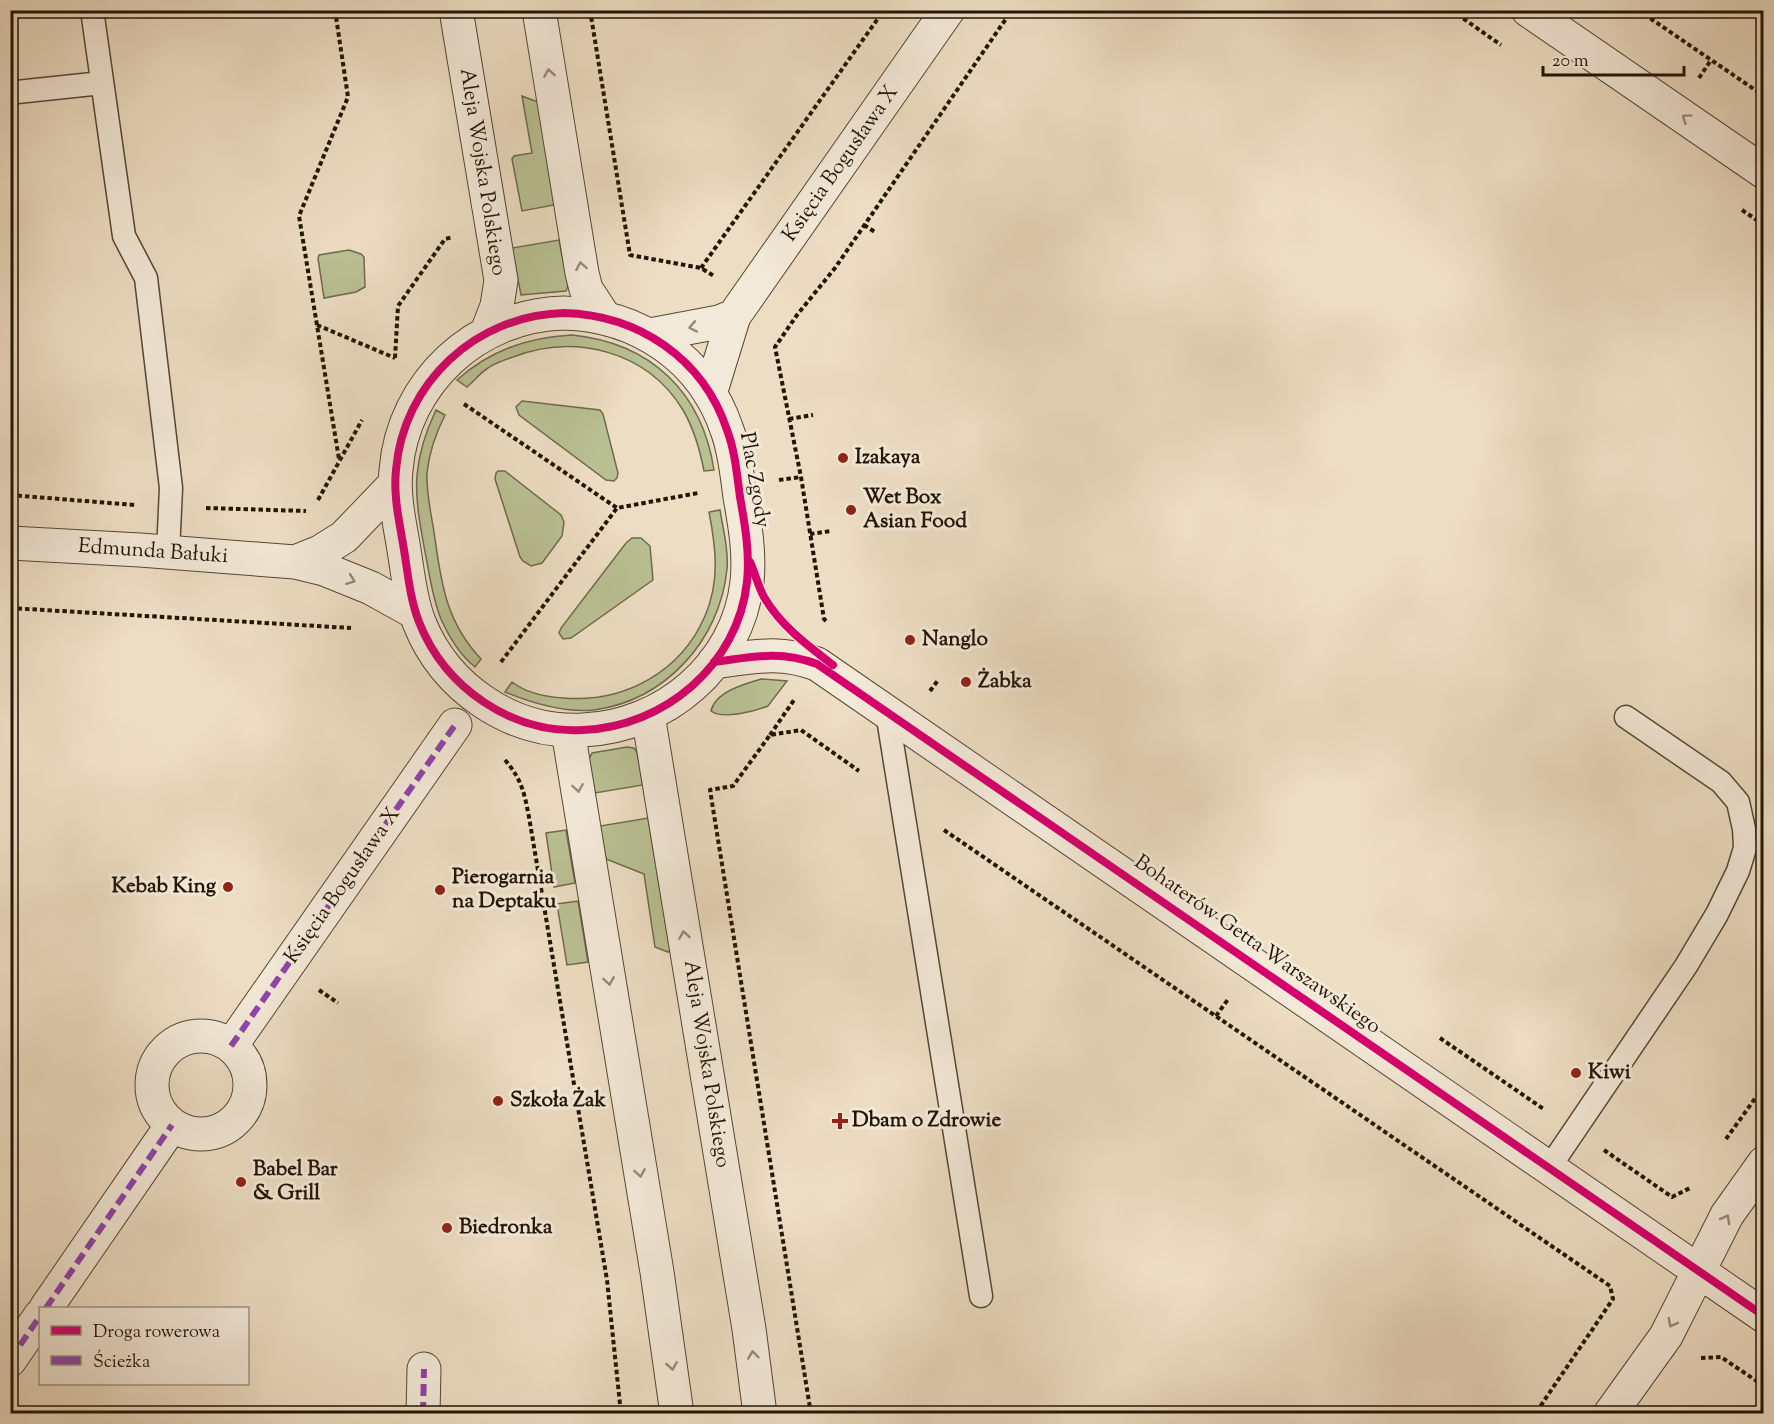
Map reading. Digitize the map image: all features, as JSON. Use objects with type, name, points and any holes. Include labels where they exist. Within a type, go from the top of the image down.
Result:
[{"type":"street","name":"Aleja Wojska Polskiego","points":[[456,10],[501,280],[497,306],[487,332]]},
{"type":"street","points":[[538,10],[582,273],[586,289],[605,318]]},
{"type":"street","name":"Księcia Bogusława X","points":[[710,394],[734,316],[948,10]]},
{"type":"street","points":[[1528,10],[1764,172]]},
{"type":"street","name":"Plac Zgody","points":[[579,313],[605,318],[626,324],[650,335],[672,350],[695,372],[718,408],[729,437],[739,486],[748,558],[747,584],[735,625],[726,645],[714,662],[685,693],[648,715],[609,728],[568,731],[526,723],[500,711],[475,697],[443,664],[425,634],[416,613],[397,505],[397,463],[404,431],[416,402],[429,381],[452,356],[487,332],[508,323],[543,314],[579,313]]},
{"type":"street","points":[[650,335],[719,322],[734,316]]},
{"type":"street","name":"Edmunda Bałuki","points":[[295,562],[320,552],[344,537],[396,484]]},
{"type":"street","name":"Edmunda Bałuki","points":[[10,543],[295,562],[324,569],[371,588],[416,613]]},
{"type":"street","name":"Bohaterów Getta Warszawskiego","points":[[714,662],[785,655],[817,664],[1764,1316]]},
{"type":"street","name":"Aleja Wojska Polskiego","points":[[648,715],[747,1317],[760,1413]]},
{"type":"street","name":"Księcia Bogusława X","points":[[231,1046],[454,725]]},
{"type":"street","points":[[568,731],[657,1272],[677,1413]]},
{"type":"street","points":[[201,1036],[217,1038],[231,1046],[242,1058],[249,1074],[250,1090],[246,1107],[236,1120],[222,1130],[206,1134],[190,1133],[172,1125],[162,1116],[154,1102],[152,1087],[154,1072],[160,1057],[171,1046],[185,1039],[201,1036]]},
{"type":"street","points":[[47,1307],[172,1125]]},
{"type":"street","points":[[1610,1413],[1666,1336],[1727,1215],[1764,1164]]},
{"type":"street","points":[[10,1360],[39,1317]]},
{"type":"street","points":[[423,1413],[424,1369]]},
{"type":"lane","points":[[92,10],[124,236],[146,278],[171,488],[168,552]]},
{"type":"lane","points":[[17,92],[102,83]]},
{"type":"lane","points":[[887,712],[981,1296]]},
{"type":"lane","points":[[1549,1168],[1686,966],[1717,914],[1738,871],[1745,848],[1744,829],[1738,802],[1721,782],[1626,717]]},
{"type":"path","points":[[335,10],[348,97],[299,216],[339,460]]},
{"type":"path","points":[[590,10],[630,255],[701,268],[884,10]]},
{"type":"path","points":[[831,625],[824,619],[801,477],[775,347],[797,315],[835,268],[1012,10]]},
{"type":"path","points":[[1638,10],[1764,96]]},
{"type":"path","points":[[864,225],[875,232]]},
{"type":"path","points":[[390,368],[395,358],[398,306],[444,239],[461,236]]},
{"type":"path","points":[[316,325],[395,358],[617,508]]},
{"type":"path","points":[[789,419],[813,415]]},
{"type":"path","points":[[318,501],[362,419]]},
{"type":"path","points":[[475,697],[617,508],[801,477]]},
{"type":"path","points":[[810,534],[831,531]]},
{"type":"path","points":[[10,608],[335,626]]},
{"type":"path","points":[[920,686],[929,692],[939,679]]},
{"type":"path","points":[[811,1413],[710,790],[733,786],[770,735],[801,730],[1610,1286],[1613,1299],[1535,1413]]},
{"type":"path","points":[[529,817],[607,1280],[621,1413]]},
{"type":"path","points":[[1436,1036],[1672,1197],[1691,1190],[1697,1180]]},
{"type":"path","points":[[1724,1142],[1764,1086]]},
{"type":"path","points":[[1697,1358],[1721,1357],[1764,1386]]},
{"type":"green space","points":[[522,96],[538,102],[554,205],[522,211],[512,159],[514,156],[532,153]]},
{"type":"green space","points":[[559,240],[568,286],[566,291],[521,295],[512,248]]},
{"type":"green space","points":[[349,250],[364,257],[365,287],[356,292],[324,298],[319,255]]},
{"type":"green space","points":[[572,335],[626,348],[668,376],[685,395],[698,417],[708,442],[714,470],[704,471],[690,425],[683,410],[668,390],[650,373],[608,352],[561,347],[537,350],[494,365],[482,372],[467,387],[457,380],[483,361],[511,347],[525,342]]},
{"type":"green space","points":[[522,401],[600,410],[618,473],[617,478],[614,481],[606,480],[519,415],[516,407]]},
{"type":"green space","points":[[436,410],[445,415],[433,443],[428,466],[429,502],[442,584],[459,630],[481,659],[475,667],[455,645],[441,619],[432,589],[420,526],[417,495],[418,466]]},
{"type":"green space","points":[[498,471],[505,471],[561,515],[564,522],[562,536],[542,563],[531,566],[520,557],[495,479]]},
{"type":"green space","points":[[720,510],[727,562],[722,595],[713,620],[701,642],[666,680],[644,694],[620,704],[583,711],[548,706],[505,692],[512,682],[530,692],[551,697],[586,698],[608,695],[629,689],[666,668],[695,636],[710,603],[715,564],[709,512]]},
{"type":"green space","points":[[632,538],[641,538],[650,546],[653,580],[571,638],[563,639],[559,633],[561,628]]},
{"type":"green space","points":[[761,679],[787,681],[768,706],[731,715],[716,714],[711,711],[714,704],[724,694]]},
{"type":"green space","points":[[627,747],[634,748],[637,752],[643,785],[595,793],[589,759],[592,753]]},
{"type":"green space","points":[[648,818],[670,950],[668,952],[655,947],[644,874],[606,859],[600,826]]},
{"type":"green space","points":[[566,830],[575,883],[554,887],[546,833]]},
{"type":"green space","points":[[578,901],[588,962],[567,965],[557,904]]},
{"type":"marked path","points":[[231,1046],[455,725]]},
{"type":"marked path","points":[[47,1307],[172,1125]]},
{"type":"marked path","points":[[10,1360],[39,1317]]},
{"type":"marked path","points":[[423,1414],[424,1369]]},
{"type":"cycle path","points":[[564,313],[617,322],[642,332],[664,345],[702,382],[716,404],[732,446],[745,529],[748,571],[741,612],[729,640],[713,665],[692,686],[668,704],[642,717],[613,726],[583,730],[557,729],[531,724],[507,715],[484,702],[446,667],[431,646],[413,604],[395,490],[402,438],[413,409],[429,383],[450,360],[474,341],[502,326],[532,317],[564,313]]},
{"type":"cycle path","points":[[750,562],[764,597],[778,617],[833,665]]},
{"type":"cycle path","points":[[714,662],[778,656],[817,664],[1764,1316]]},
{"type":"place","name":"Izakaya","points":[[843,458]]},
{"type":"place","name":"Wet Box Asian Food","points":[[851,510]]},
{"type":"place","name":"Nanglo","points":[[910,640]]},
{"type":"place","name":"Żabka","points":[[966,682]]},
{"type":"place","name":"Kebab King","points":[[228,887]]},
{"type":"place","name":"Pierogarnia na Deptaku","points":[[440,890]]},
{"type":"place","name":"Kiwi","points":[[1576,1073]]},
{"type":"place","name":"Szkoła Żak","points":[[498,1101]]},
{"type":"place","name":"Dbam o Zdrowie","points":[[840,1121]]},
{"type":"place","name":"Babel Bar & Grill","points":[[241,1182]]},
{"type":"place","name":"Biedronka","points":[[447,1228]]}]
